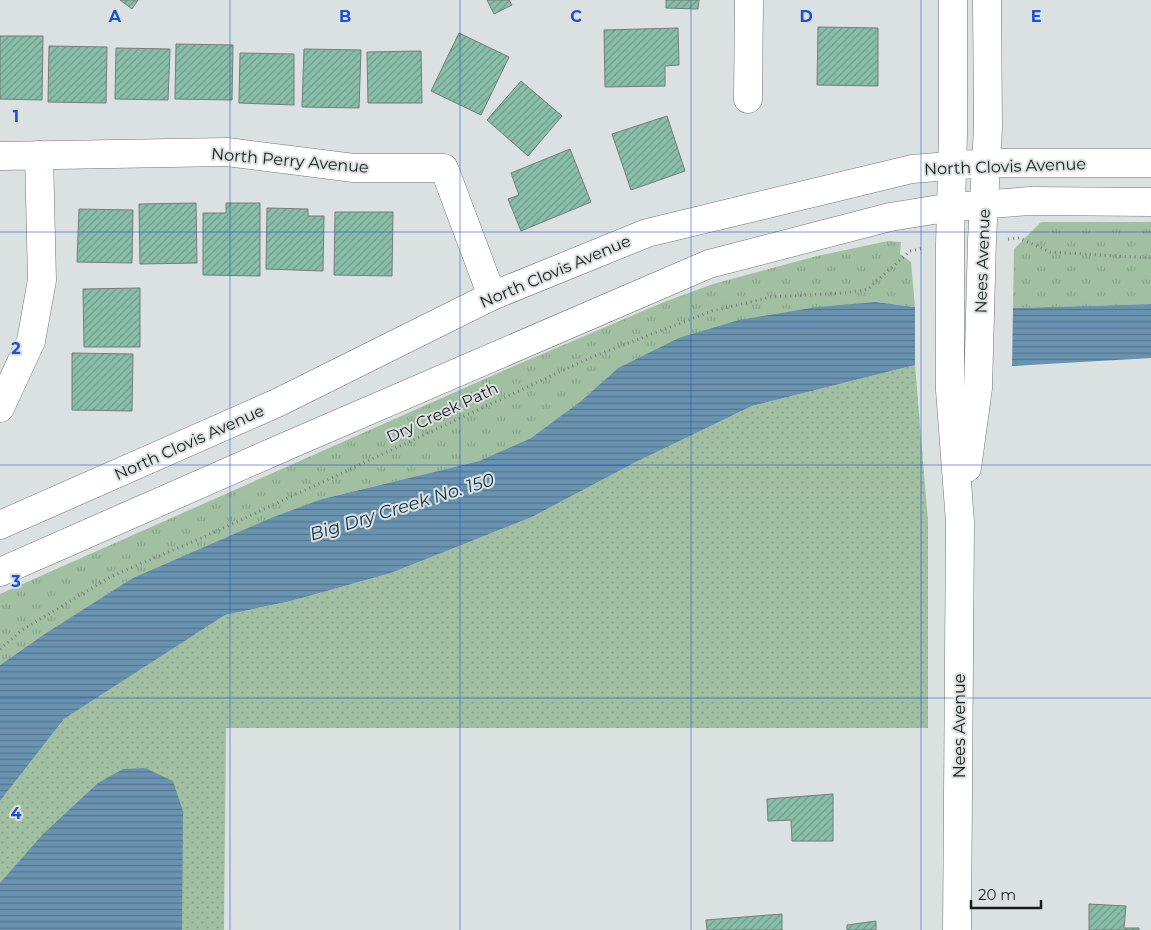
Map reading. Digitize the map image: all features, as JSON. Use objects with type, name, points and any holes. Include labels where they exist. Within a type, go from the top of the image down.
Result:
[{"type":"main road","points":[[748,0],[748,99]]},
{"type":"main road","name":"Nees Avenue","points":[[953,0],[950,390],[960,522],[957,930]]},
{"type":"main road","name":"Nees Avenue","points":[[960,522],[978,388],[982,240],[988,127],[987,0]]},
{"type":"main road","name":"North Perry Avenue","points":[[0,156],[227,152],[354,168],[444,168],[492,296]]},
{"type":"main road","points":[[0,408],[31,341],[42,280],[39,155]]},
{"type":"main road","name":"North Clovis Avenue","points":[[0,525],[277,403],[492,296],[647,232],[912,169],[987,163],[1151,163]]},
{"type":"main road","points":[[0,572],[288,445],[709,264],[890,217],[952,208],[1030,201],[1151,202]]},
{"type":"path","points":[[1020,238],[1050,252],[1151,258]]},
{"type":"path","name":"Dry Creek Path","points":[[0,649],[22,630],[112,576],[206,536],[592,357],[712,311],[771,297],[845,294],[868,288],[910,251]]},
{"type":"green space","points":[[1041,222],[1151,222],[1151,304],[1013,308],[1014,249]]},
{"type":"green space","points":[[888,241],[901,242],[900,254],[911,262],[915,307],[876,302],[618,368],[581,401],[531,438],[479,461],[322,499],[133,579],[46,633],[0,665],[0,594],[514,366],[664,302],[713,284],[817,256]]},
{"type":"green space","points":[[915,365],[928,522],[928,728],[226,728],[224,930],[0,930],[0,801],[64,719],[225,615],[291,601],[391,573],[532,517],[634,463],[752,406]]},
{"type":"water","name":"Big Dry Creek No. 150","points":[[876,302],[915,307],[915,365],[752,406],[634,463],[532,517],[391,573],[291,601],[225,615],[64,719],[0,801],[0,665],[46,633],[133,578],[271,518],[322,499],[479,461],[531,438],[581,401],[618,368],[679,338],[739,320],[817,307]]},
{"type":"water","points":[[1151,304],[1151,358],[1012,366],[1013,308]]},
{"type":"water","points":[[145,768],[173,781],[183,811],[182,930],[0,930],[0,883],[43,834],[98,783],[123,769]]},
{"type":"building","points":[[120,0],[138,0],[132,9]]},
{"type":"building","points":[[487,0],[509,0],[512,5],[494,14]]},
{"type":"building","points":[[666,0],[699,0],[698,9],[666,8]]},
{"type":"building","points":[[818,27],[878,28],[878,86],[817,85]]},
{"type":"building","points":[[678,28],[679,65],[665,66],[665,86],[605,87],[604,30]]},
{"type":"building","points":[[459,33],[509,57],[481,115],[431,91]]},
{"type":"building","points":[[0,36],[43,36],[42,100],[0,99]]},
{"type":"building","points":[[176,44],[233,45],[232,100],[175,99]]},
{"type":"building","points":[[49,46],[107,47],[106,103],[48,102]]},
{"type":"building","points":[[116,48],[170,49],[168,100],[115,99]]},
{"type":"building","points":[[304,49],[361,50],[359,108],[302,107]]},
{"type":"building","points":[[421,51],[422,103],[368,103],[367,52]]},
{"type":"building","points":[[240,53],[294,54],[294,105],[239,103]]},
{"type":"building","points":[[521,81],[562,116],[528,156],[487,120]]},
{"type":"building","points":[[667,116],[685,171],[631,190],[612,134]]},
{"type":"building","points":[[570,149],[591,202],[521,231],[508,199],[519,195],[511,173]]},
{"type":"building","points":[[196,203],[197,263],[140,264],[139,204]]},
{"type":"building","points":[[226,203],[260,203],[260,276],[203,275],[203,213],[226,213]]},
{"type":"building","points":[[267,208],[308,209],[308,216],[324,216],[323,271],[266,269]]},
{"type":"building","points":[[79,209],[133,210],[132,263],[77,262]]},
{"type":"building","points":[[335,212],[393,212],[392,276],[334,275]]},
{"type":"building","points":[[140,288],[140,347],[84,347],[83,289]]},
{"type":"building","points":[[72,353],[133,354],[132,411],[72,410]]},
{"type":"building","points":[[833,794],[833,841],[792,841],[791,820],[768,821],[767,799]]},
{"type":"building","points":[[1089,904],[1126,906],[1124,928],[1139,928],[1139,930],[1089,930]]},
{"type":"building","points":[[782,914],[782,930],[707,930],[706,920]]},
{"type":"building","points":[[876,921],[876,930],[847,930],[847,925]]}]
